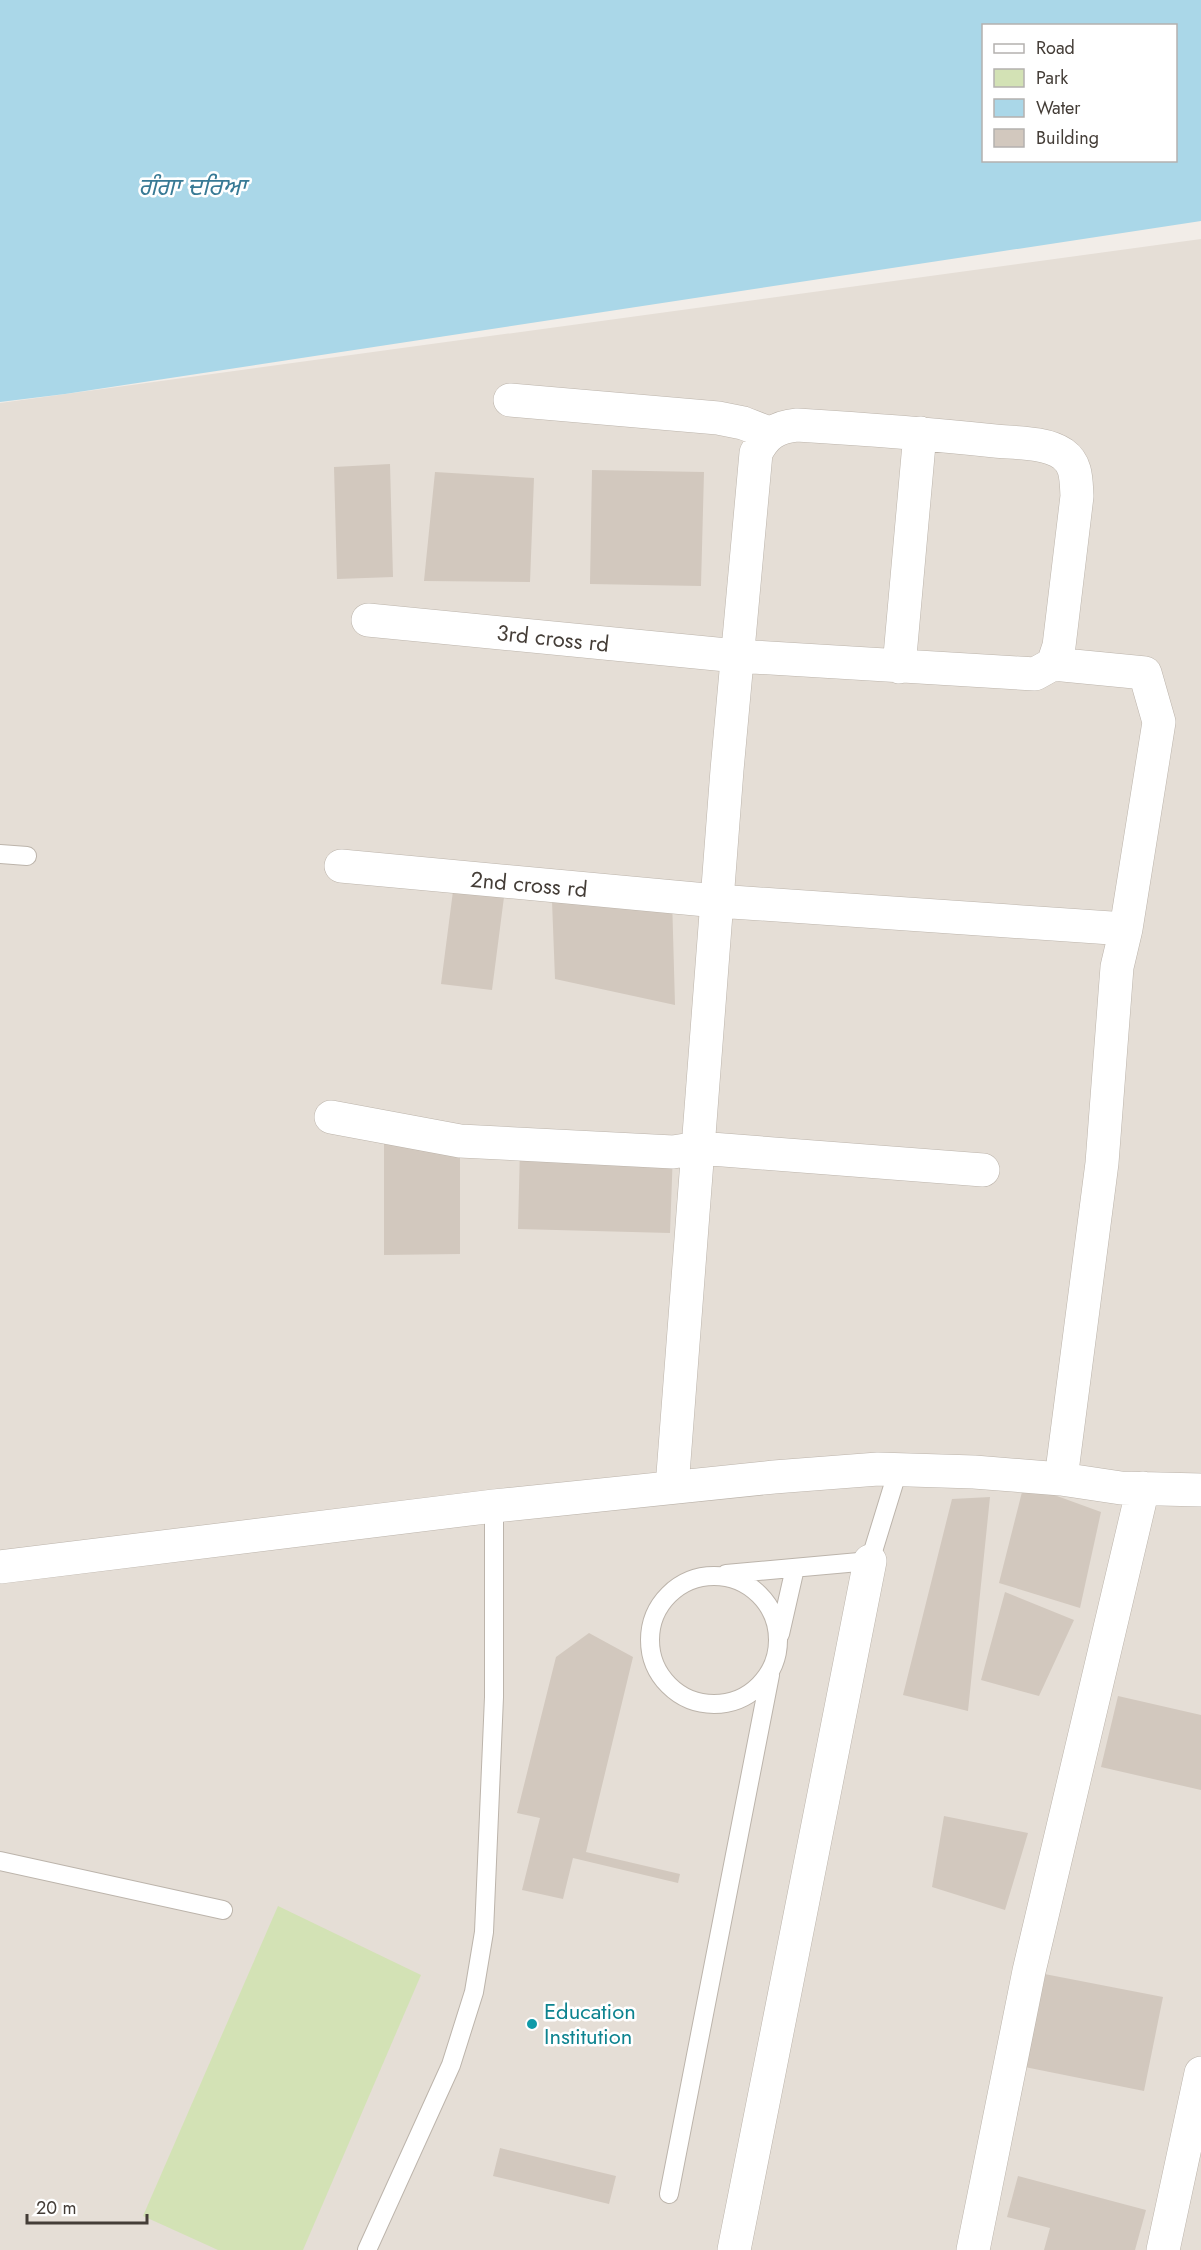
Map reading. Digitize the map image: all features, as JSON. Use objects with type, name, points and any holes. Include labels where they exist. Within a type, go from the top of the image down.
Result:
[{"type":"street","points":[[510,400],[718,418],[743,423],[770,433]]},
{"type":"street","points":[[672,1487],[717,901],[756,453],[762,441],[770,433],[783,427],[797,425],[920,433],[1042,446],[1061,453],[1071,461],[1076,477],[1077,496],[1059,646],[1053,664],[1144,673],[1159,722],[1126,929],[1117,967],[1102,1163],[1060,1479]]},
{"type":"street","points":[[899,667],[920,433]]},
{"type":"street","name":"3rd cross rd","points":[[368,620],[737,656],[899,667],[1035,674],[1053,664]]},
{"type":"street","name":"2nd cross rd","points":[[341,866],[717,901],[1126,929]]},
{"type":"street","points":[[331,1117],[460,1141],[673,1152],[698,1148],[983,1170]]},
{"type":"street","points":[[0,1567],[494,1506],[774,1477],[898,1470],[974,1472],[1060,1479],[1121,1488],[1201,1490]]},
{"type":"street","points":[[973,2250],[1029,1971],[1143,1488]]},
{"type":"street","points":[[734,2250],[870,1561]]},
{"type":"street","points":[[1163,2250],[1201,2073]]},
{"type":"lane","points":[[0,854],[27,856]]},
{"type":"lane","points":[[770,1675],[754,1691],[735,1702],[712,1706],[691,1701],[672,1689],[657,1672],[650,1650],[651,1628],[659,1607],[672,1592],[689,1581],[709,1576],[870,1561],[898,1470]]},
{"type":"lane","points":[[367,2250],[451,2065],[474,1992],[484,1932],[494,1697],[494,1506]]},
{"type":"lane","points":[[669,2194],[770,1675],[778,1656],[779,1635],[795,1568]]},
{"type":"lane","points":[[709,1576],[729,1578],[748,1585],[764,1598],[774,1616],[779,1635]]},
{"type":"lane","points":[[0,1861],[223,1910]]},
{"type":"shaded area","points":[[1201,239],[1201,2250],[0,2250],[0,403]]},
{"type":"green space","points":[[278,1906],[421,1975],[303,2250],[218,2250],[143,2216]]},
{"type":"water","name":"ਗੰਗਾ ਦਰਿਆ","points":[[0,0],[1201,0],[1201,221],[0,402]]},
{"type":"building","points":[[390,464],[393,577],[337,579],[334,467]]},
{"type":"building","points":[[592,470],[704,472],[701,586],[590,584]]},
{"type":"building","points":[[435,472],[534,478],[530,582],[424,581]]},
{"type":"building","points":[[453,891],[504,897],[492,990],[441,984]]},
{"type":"building","points":[[672,897],[675,1005],[555,979],[552,901]]},
{"type":"building","points":[[384,1141],[460,1141],[460,1254],[384,1255]]},
{"type":"building","points":[[520,1148],[673,1152],[670,1233],[518,1229]]},
{"type":"building","points":[[1024,1484],[1101,1512],[1080,1608],[999,1583]]},
{"type":"building","points":[[990,1497],[968,1711],[903,1695],[952,1499]]},
{"type":"building","points":[[1005,1592],[1074,1620],[1039,1696],[981,1680]]},
{"type":"building","name":"Education Institution","points":[[589,1633],[633,1657],[586,1852],[680,1874],[678,1883],[573,1858],[563,1899],[522,1890],[540,1818],[517,1813],[556,1657]]},
{"type":"building","points":[[1118,1696],[1201,1715],[1201,1790],[1101,1767]]},
{"type":"building","points":[[944,1816],[1028,1833],[1005,1910],[932,1887]]},
{"type":"building","points":[[1029,1971],[1163,1997],[1144,2091],[1010,2064]]},
{"type":"building","points":[[500,2148],[616,2176],[609,2204],[493,2176]]},
{"type":"building","points":[[1018,2176],[1146,2210],[1135,2250],[1044,2250],[1050,2228],[1007,2217]]},
{"type":"place","name":"Education Institution","points":[[532,2024]]}]
